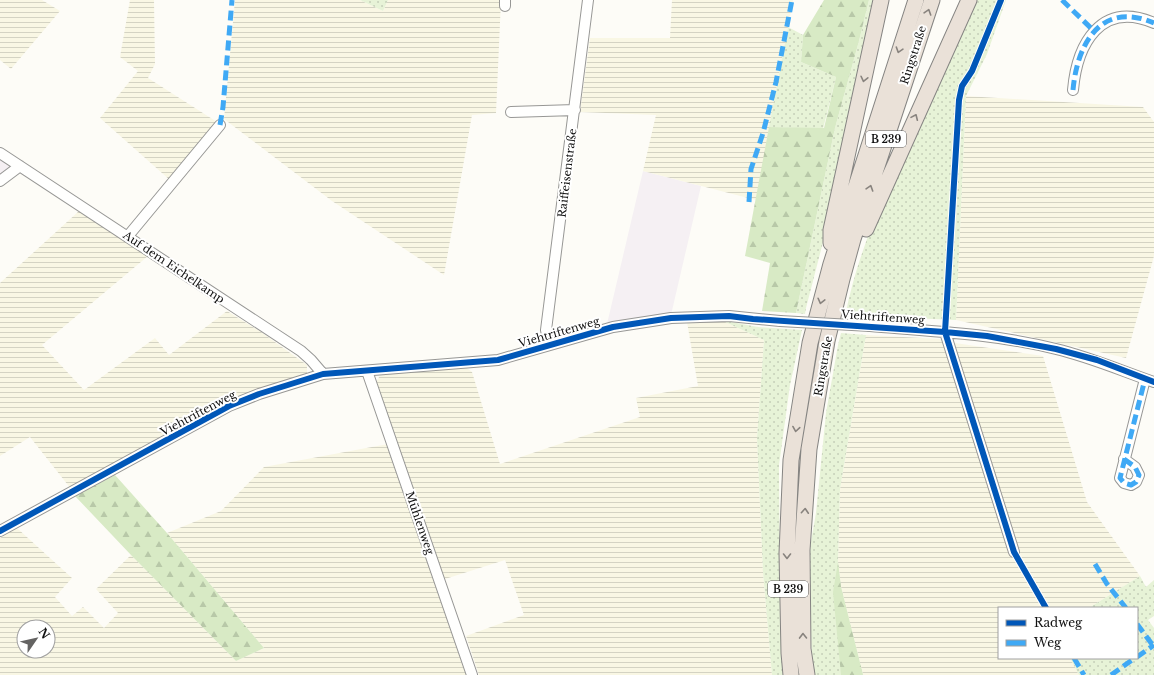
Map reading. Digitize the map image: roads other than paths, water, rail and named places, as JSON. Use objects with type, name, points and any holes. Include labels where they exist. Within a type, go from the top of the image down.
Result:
[{"type":"highway","points":[[830,264],[831,230],[881,0]]},
{"type":"highway","name":"Ringstraße","points":[[791,675],[789,653],[787,553],[791,460],[810,343],[830,264],[916,0]]},
{"type":"highway","name":"Ringstraße","points":[[807,675],[803,649],[802,550],[809,449],[827,341],[853,239],[932,0]]},
{"type":"highway","points":[[842,279],[854,267],[862,236],[969,0]]},
{"type":"street","name":"Raiffeisenstraße","points":[[549,345],[546,330],[588,0]]},
{"type":"street","points":[[1073,90],[1074,74],[1081,52],[1088,39],[1104,23],[1117,18],[1132,16],[1154,23]]},
{"type":"street","points":[[511,112],[575,110]]},
{"type":"street","points":[[128,236],[220,125]]},
{"type":"street","name":"Auf dem Eichelkamp","points":[[0,153],[301,351],[323,374]]},
{"type":"street","points":[[0,181],[20,166]]},
{"type":"street","name":"Viehtriftenweg","points":[[0,532],[229,406],[259,394],[323,374],[498,360],[613,327],[671,318],[729,316],[987,336],[1056,349],[1097,360],[1150,381]]},
{"type":"street","points":[[945,332],[1014,552]]},
{"type":"street","name":"Mühlenweg","points":[[368,371],[472,675]]},
{"type":"street","points":[[1124,459],[1150,381]]}]
